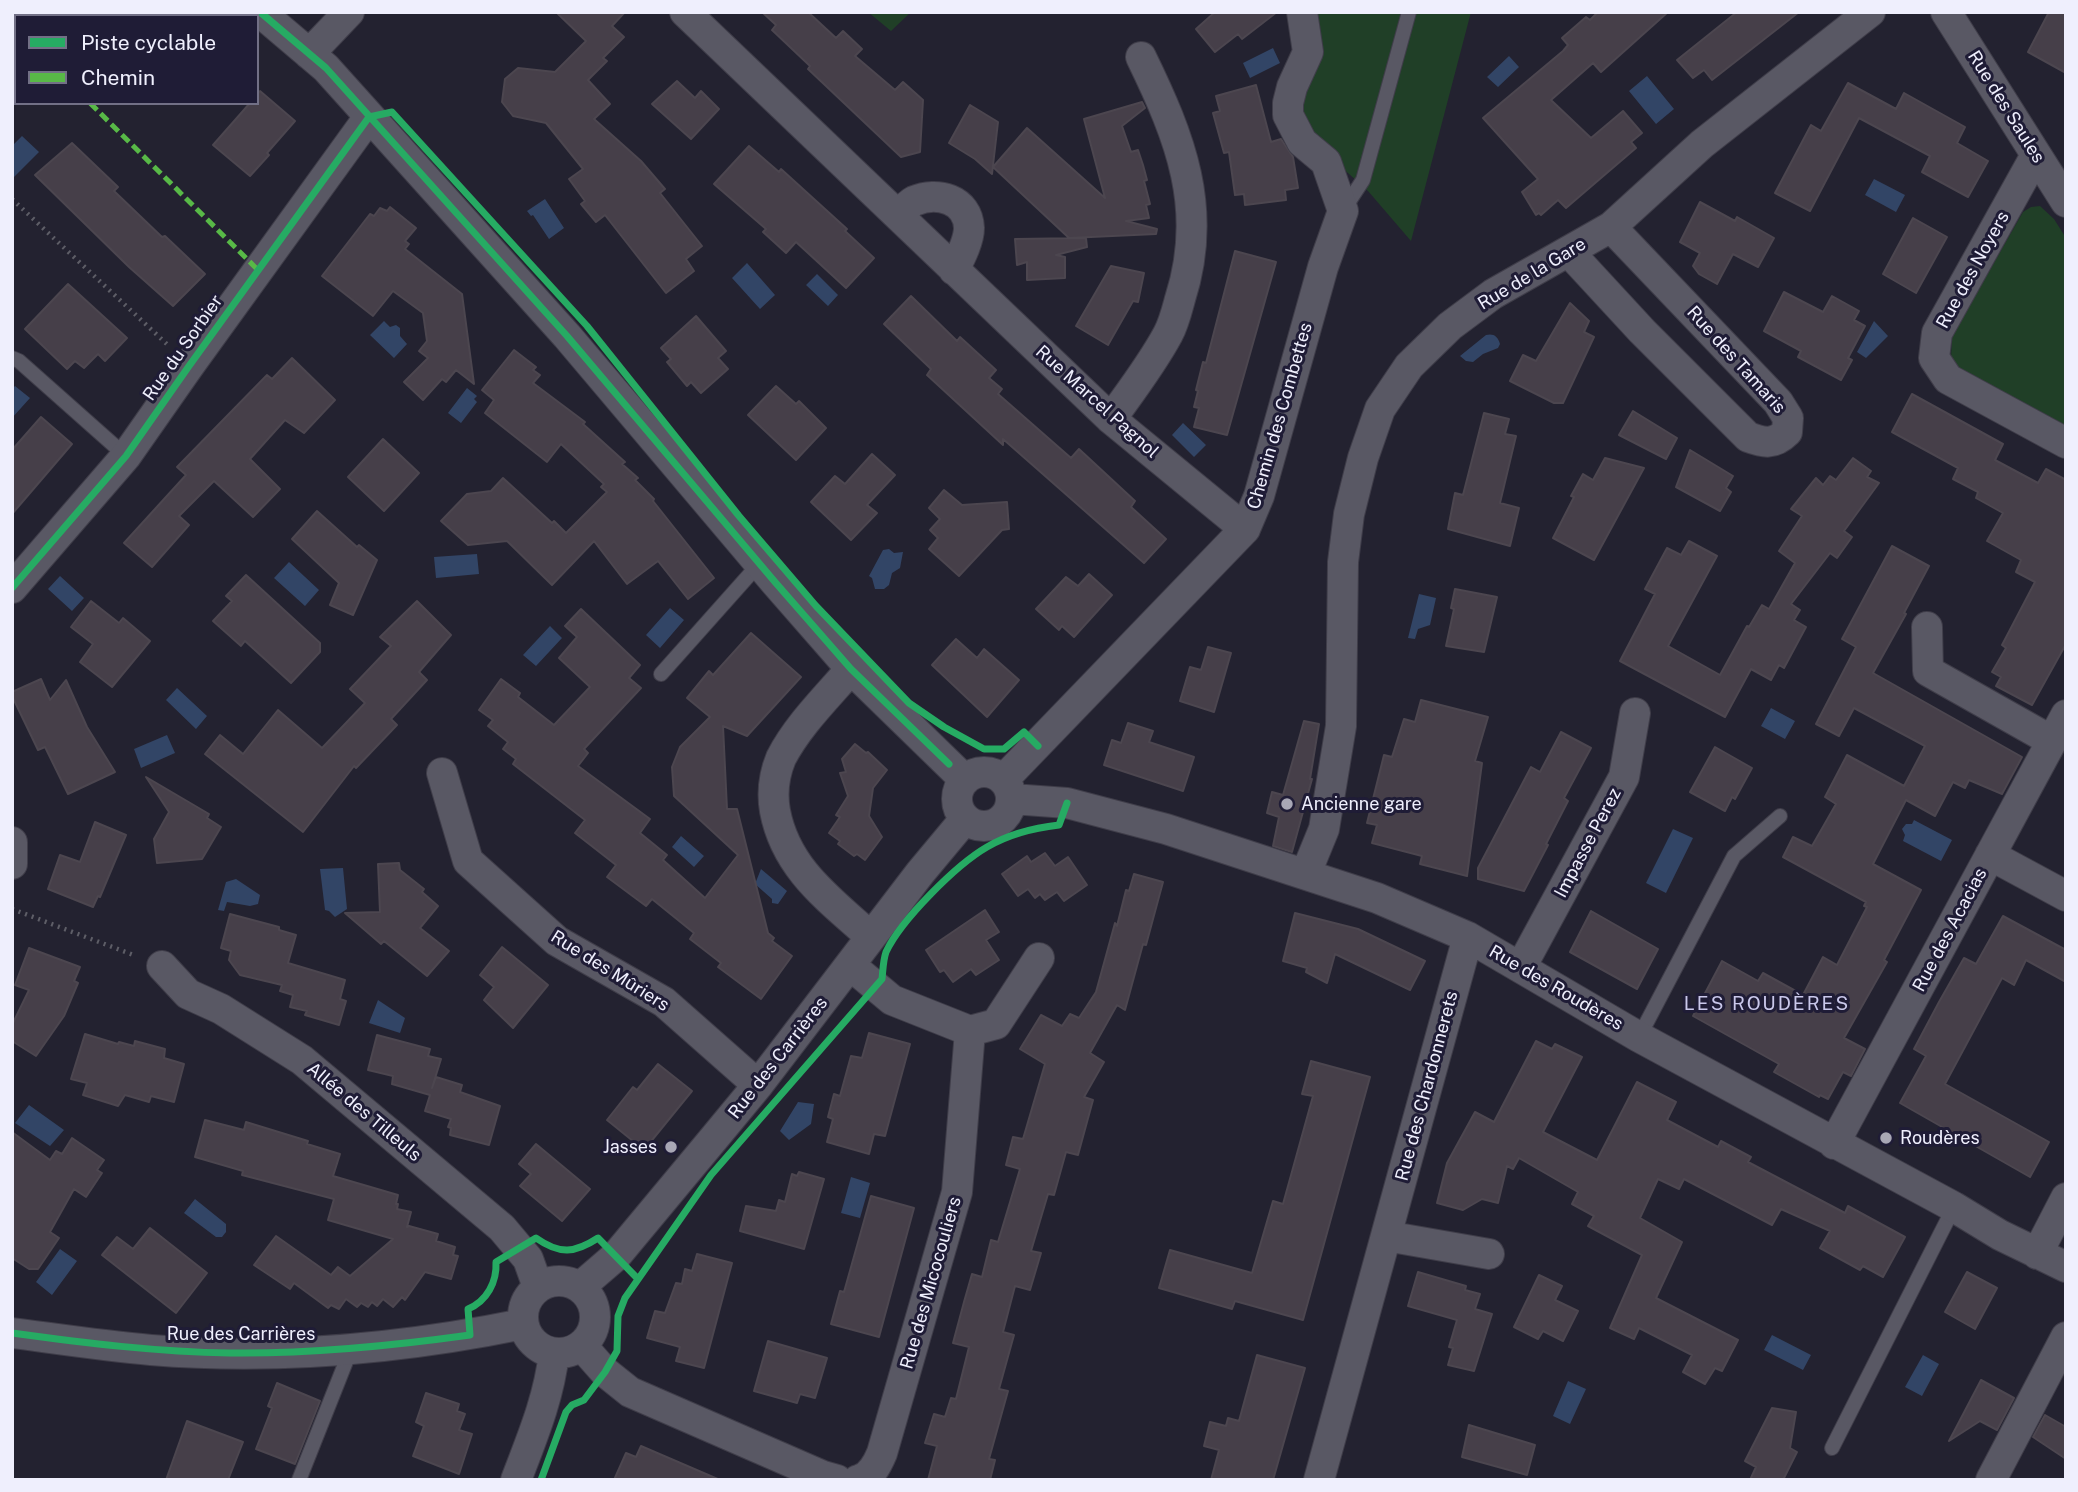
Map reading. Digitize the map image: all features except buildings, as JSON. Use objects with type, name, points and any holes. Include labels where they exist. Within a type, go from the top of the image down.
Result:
[{"type":"street","points":[[260,12],[326,68],[567,336],[851,669],[965,780]]},
{"type":"street","points":[[309,54],[349,12]]},
{"type":"street","name":"Rue Marcel Pagnol","points":[[685,12],[1111,419],[1245,529]]},
{"type":"street","points":[[1302,12],[1308,52],[1292,87],[1288,116],[1302,142],[1326,162],[1343,211]]},
{"type":"street","name":"Rue de la Gare","points":[[1306,873],[1324,829],[1340,726],[1343,562],[1349,514],[1363,458],[1380,409],[1409,366],[1450,326],[1493,293],[1611,227],[1702,144],[1870,12]]},
{"type":"street","name":"Rue des Saules","points":[[1947,12],[2066,202]]},
{"type":"street","points":[[1111,419],[1169,332],[1187,277],[1193,230],[1189,183],[1178,140],[1140,57]]},
{"type":"street","name":"Rue du Sorbier","points":[[12,589],[126,456],[369,117]]},
{"type":"street","name":"Rue des Noyers","points":[[2036,156],[1937,333],[1934,358],[1948,379],[2066,443]]},
{"type":"street","points":[[898,216],[911,202],[930,197],[945,197],[959,204],[966,215],[969,229],[954,270]]},
{"type":"street","name":"Chemin des Combettes","points":[[1007,789],[1245,529],[1273,452],[1323,267],[1343,211]]},
{"type":"street","name":"Rue des Tamaris","points":[[1569,252],[1642,331],[1748,437],[1765,443],[1779,440],[1787,432],[1788,418],[1778,402],[1611,227]]},
{"type":"street","points":[[1927,627],[1928,671],[2059,728]]},
{"type":"street","points":[[851,669],[799,730],[780,761],[772,794],[778,824],[792,858],[808,879],[871,937]]},
{"type":"street","name":"Impasse Perez","points":[[1521,967],[1624,777],[1635,713]]},
{"type":"street","name":"Rue des Acacias","points":[[1834,1144],[2059,728]]},
{"type":"street","name":"Rue des Mûriers","points":[[442,773],[468,861],[557,941],[664,1002],[758,1085]]},
{"type":"street","points":[[974,774],[994,774],[1007,789],[1009,810],[1003,819],[994,825],[973,825],[958,810],[959,788],[974,774]]},
{"type":"street","name":"Rue des Roudères","points":[[1007,789],[1166,829],[1306,873],[1377,898],[1468,937],[1639,1037],[2037,1254],[2066,1267]]},
{"type":"street","name":"Rue des Carrières","points":[[580,1287],[623,1249],[758,1085],[965,819]]},
{"type":"street","points":[[12,842],[12,864]]},
{"type":"street","points":[[1990,855],[2066,896]]},
{"type":"street","name":"Rue des Chardonnerets","points":[[1319,1480],[1468,937]]},
{"type":"street","points":[[850,965],[892,1000],[970,1031],[996,1024],[1039,958]]},
{"type":"street","name":"Allée des Tilleuls","points":[[162,966],[188,994],[221,1009],[302,1060],[502,1228],[528,1259],[538,1287]]},
{"type":"street","name":"Rue des Micocouliers","points":[[858,1480],[876,1468],[882,1453],[957,1192],[970,1031]]},
{"type":"street","points":[[2037,1254],[2066,1198]]},
{"type":"street","points":[[1386,1236],[1489,1254]]},
{"type":"street","points":[[516,1480],[539,1421],[551,1378],[568,1350],[589,1339],[596,1320],[593,1302],[580,1287],[559,1280],[538,1287],[526,1303],[523,1324],[534,1343],[568,1350],[605,1372],[629,1392],[837,1480]]},
{"type":"street","name":"Rue des Carrières","points":[[12,1333],[151,1350],[230,1353],[351,1349],[470,1335],[523,1324]]},
{"type":"street","points":[[1991,1480],[2066,1337]]},
{"type":"lane","name":"Chemin des Combettes","points":[[1343,211],[1363,180],[1409,12]]},
{"type":"lane","points":[[12,358],[19,361],[126,456]]},
{"type":"lane","points":[[660,674],[759,564]]},
{"type":"lane","points":[[1639,1037],[1734,856],[1780,816]]},
{"type":"lane","points":[[1832,1448],[1954,1207]]},
{"type":"lane","points":[[299,1480],[351,1349]]},
{"type":"path","points":[[12,199],[189,366]]},
{"type":"path","points":[[12,909],[117,949]]},
{"type":"green space","points":[[868,12],[911,12],[891,31]]},
{"type":"green space","points":[[1310,12],[1471,12],[1411,241],[1368,191],[1300,130],[1298,108]]},
{"type":"green space","points":[[2040,206],[2054,219],[2066,238],[2066,426],[1957,369],[1951,359],[1952,336],[2023,212]]},
{"type":"water","points":[[1273,48],[1280,63],[1250,78],[1243,63]]},
{"type":"water","points":[[1509,56],[1519,67],[1498,87],[1487,77]]},
{"type":"water","points":[[1647,76],[1674,109],[1656,124],[1629,91]]},
{"type":"water","points":[[22,136],[39,152],[12,179],[12,146]]},
{"type":"water","points":[[1874,179],[1905,195],[1896,212],[1865,195]]},
{"type":"water","points":[[545,199],[564,228],[549,239],[533,215],[527,211]]},
{"type":"water","points":[[747,263],[775,295],[760,309],[732,278]]},
{"type":"water","points":[[817,274],[838,295],[828,306],[806,285]]},
{"type":"water","points":[[384,321],[390,327],[396,325],[400,328],[400,336],[407,344],[394,358],[370,335]]},
{"type":"water","points":[[1874,321],[1888,336],[1866,358],[1857,352]]},
{"type":"water","points":[[1486,335],[1497,337],[1500,344],[1498,348],[1473,362],[1460,356]]},
{"type":"water","points":[[15,386],[30,398],[12,418],[12,389]]},
{"type":"water","points":[[467,388],[477,396],[474,399],[477,402],[461,423],[448,413]]},
{"type":"water","points":[[1183,423],[1206,445],[1194,457],[1172,435]]},
{"type":"water","points":[[889,549],[894,553],[903,552],[900,568],[892,573],[889,585],[884,589],[875,589],[869,576],[883,550]]},
{"type":"water","points":[[477,554],[479,574],[436,578],[434,557]]},
{"type":"water","points":[[289,562],[319,590],[305,606],[274,578]]},
{"type":"water","points":[[60,576],[84,598],[72,611],[48,589]]},
{"type":"water","points":[[1419,594],[1436,598],[1430,625],[1418,629],[1415,639],[1408,638]]},
{"type":"water","points":[[670,608],[684,620],[660,648],[646,635]]},
{"type":"water","points":[[550,626],[562,638],[536,666],[523,655]]},
{"type":"water","points":[[177,688],[207,716],[196,729],[166,700]]},
{"type":"water","points":[[1771,708],[1795,721],[1785,739],[1761,726]]},
{"type":"water","points":[[167,735],[175,753],[141,768],[134,749]]},
{"type":"water","points":[[1914,820],[1952,840],[1941,861],[1903,841],[1905,835],[1902,829]]},
{"type":"water","points":[[1673,829],[1693,838],[1666,893],[1646,883]]},
{"type":"water","points":[[681,836],[704,856],[694,867],[672,847]]},
{"type":"water","points":[[343,868],[347,909],[335,917],[325,910],[320,869]]},
{"type":"water","points":[[761,869],[787,891],[778,904],[772,903],[772,899],[755,884]]},
{"type":"water","points":[[236,879],[260,895],[258,904],[250,906],[227,902],[224,911],[218,910],[226,882]]},
{"type":"water","points":[[378,1000],[405,1018],[400,1033],[369,1023]]},
{"type":"water","points":[[798,1102],[814,1104],[811,1124],[789,1140],[780,1131]]},
{"type":"water","points":[[29,1105],[64,1130],[50,1146],[15,1123]]},
{"type":"water","points":[[851,1177],[870,1183],[860,1218],[841,1213]]},
{"type":"water","points":[[195,1199],[226,1224],[226,1232],[222,1237],[216,1237],[184,1213]]},
{"type":"water","points":[[60,1249],[77,1261],[52,1295],[36,1282]]},
{"type":"water","points":[[1772,1335],[1811,1355],[1803,1370],[1764,1350]]},
{"type":"water","points":[[1923,1355],[1939,1364],[1922,1396],[1905,1387]]},
{"type":"water","points":[[1568,1381],[1586,1389],[1570,1424],[1553,1416]]},
{"type":"marked path","points":[[92,105],[258,270]]},
{"type":"cycle path","points":[[260,12],[326,68],[567,336],[851,669],[949,764]]},
{"type":"cycle path","points":[[12,588],[126,456],[369,117],[392,112],[587,326],[739,516],[816,606],[909,703],[944,727],[984,749],[1004,749],[1024,732],[1038,746]]},
{"type":"cycle path","points":[[541,1480],[566,1412],[572,1405],[584,1400],[617,1351],[618,1316],[625,1298],[711,1175],[882,979],[886,952],[916,909],[960,866],[995,842],[1031,830],[1059,825],[1067,803]]},
{"type":"cycle path","points":[[12,1333],[175,1351],[230,1353],[351,1348],[470,1335],[468,1309],[481,1301],[490,1290],[495,1277],[496,1262],[536,1238],[553,1247],[567,1250],[582,1247],[598,1238],[637,1278]]},
{"type":"place","name":"Ancienne gare","points":[[1287,804]]},
{"type":"place","name":"Roudères","points":[[1886,1138]]},
{"type":"place","name":"Jasses","points":[[671,1147]]},
{"type":"district","name":"LES ROUDÈRES","points":[[1767,1004]]}]
